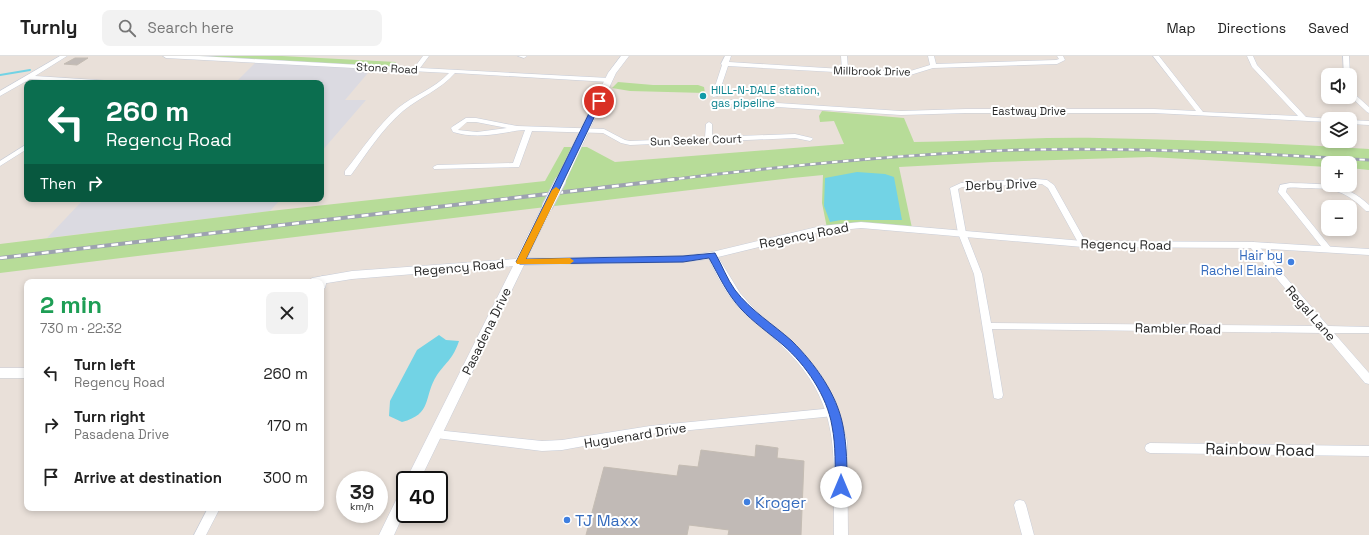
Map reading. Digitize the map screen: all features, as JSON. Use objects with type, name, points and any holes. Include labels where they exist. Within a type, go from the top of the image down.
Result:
[{"type":"street","points":[[25,80],[64,56]]},
{"type":"street","name":"Stone Road","points":[[166,56],[609,80]]},
{"type":"street","points":[[415,70],[426,56]]},
{"type":"street","name":"Pasadena Drive","points":[[418,471],[616,66],[625,56]]},
{"type":"street","points":[[715,96],[724,64],[728,56]]},
{"type":"street","points":[[844,56],[845,71]]},
{"type":"street","points":[[931,56],[933,66]]},
{"type":"street","name":"Millbrook Drive","points":[[724,64],[907,74],[933,66],[1057,62],[1062,60],[1060,56]]},
{"type":"street","points":[[1156,56],[1201,113]]},
{"type":"street","points":[[1250,56],[1254,66],[1304,119]]},
{"type":"street","points":[[1346,56],[1347,68]]},
{"type":"street","points":[[348,173],[396,113],[415,99],[438,87],[453,72]]},
{"type":"street","points":[[30,77],[71,80]]},
{"type":"street","points":[[0,94],[24,80]]},
{"type":"street","points":[[1357,99],[1369,111]]},
{"type":"street","name":"Eastway Drive","points":[[731,102],[901,113],[978,111],[1201,113],[1321,120]]},
{"type":"street","points":[[466,120],[476,120],[517,128],[505,131],[466,133],[455,131],[454,128],[466,120]]},
{"type":"street","points":[[1357,122],[1369,123]]},
{"type":"street","points":[[708,139],[709,124]]},
{"type":"street","name":"Sun Seeker Court","points":[[517,128],[604,131],[623,142],[630,143],[795,136],[810,140]]},
{"type":"street","points":[[437,167],[516,165],[528,128]]},
{"type":"street","points":[[0,164],[24,148]]},
{"type":"street","name":"Derby Drive","points":[[998,394],[978,274],[962,233],[954,189],[956,186],[1041,182],[1051,187],[1083,244]]},
{"type":"street","points":[[1328,249],[1282,192],[1283,187],[1290,185],[1344,189],[1357,196],[1369,209]]},
{"type":"street","name":"Regency Road","points":[[324,283],[352,275],[520,262],[683,259],[712,255],[794,235],[839,226],[880,225],[1083,244],[1253,245],[1369,252]]},
{"type":"street","name":"Regal Lane","points":[[1253,245],[1369,380]]},
{"type":"street","points":[[712,255],[731,291],[745,308],[788,343],[813,372],[834,412],[840,441],[841,535]]},
{"type":"street","name":"Rambler Road","points":[[986,326],[1369,330]]},
{"type":"street","points":[[0,373],[24,373]]},
{"type":"street","name":"Huguenard Drive","points":[[436,434],[542,446],[562,445],[650,430],[834,412]]},
{"type":"street","name":"Rainbow Road","points":[[1150,448],[1369,450]]},
{"type":"street","points":[[1020,506],[1028,535]]},
{"type":"street","points":[[200,535],[212,511]]},
{"type":"street","points":[[386,535],[396,514]]},
{"type":"shaded area","points":[[257,61],[373,67],[345,100],[366,100],[324,149],[324,80],[238,80]]},
{"type":"shaded area","points":[[81,202],[278,202],[270,211],[47,238]]},
{"type":"green space","points":[[162,56],[282,56],[396,62],[392,68]]},
{"type":"green space","points":[[618,82],[653,85],[698,85],[704,87],[705,93],[630,91],[612,88]]},
{"type":"green space","points":[[822,111],[904,118],[914,142],[1099,138],[1234,142],[1321,146],[1321,148],[1369,149],[1369,170],[1357,169],[1357,156],[1321,156],[1321,167],[1150,157],[993,162],[899,167],[912,228],[827,228],[822,203],[823,175],[753,182],[0,273],[0,244],[270,211],[545,181],[564,147],[587,147],[615,162],[844,144],[834,121],[820,122],[819,116]]},
{"type":"water","points":[[857,172],[885,174],[894,177],[902,220],[841,220],[830,222],[824,206],[825,178]]},
{"type":"water","points":[[439,335],[446,340],[459,341],[452,356],[437,375],[423,409],[412,419],[402,422],[389,416],[390,401],[417,350]]},
{"type":"building","points":[[75,58],[88,58],[77,65],[64,64]]},
{"type":"building","points":[[756,445],[778,448],[777,458],[804,461],[801,535],[728,535],[729,530],[689,525],[687,535],[586,535],[604,467],[677,476],[679,465],[698,467],[701,450],[755,457]]},
{"type":"waterway","points":[[0,75],[30,70]]},
{"type":"railway","points":[[668,180],[842,161],[929,154],[1016,150],[1104,149],[1193,151],[1369,160]]},
{"type":"railway","points":[[0,258],[676,179]]},
{"type":"slow traffic","points":[[556,190],[520,262],[570,261]]},
{"type":"place","name":"HILL-N-DALE station, gas pipeline","points":[[703,96]]},
{"type":"place","name":"Hair by Rachel Elaine","points":[[1291,262]]},
{"type":"place","name":"Kroger","points":[[747,502]]},
{"type":"place","name":"TJ Maxx","points":[[567,520]]},
{"type":"route","points":[[599,101],[520,262],[683,259],[712,255],[731,291],[745,308],[788,343],[804,360],[821,384],[834,412],[838,426],[841,455],[841,487]]}]
